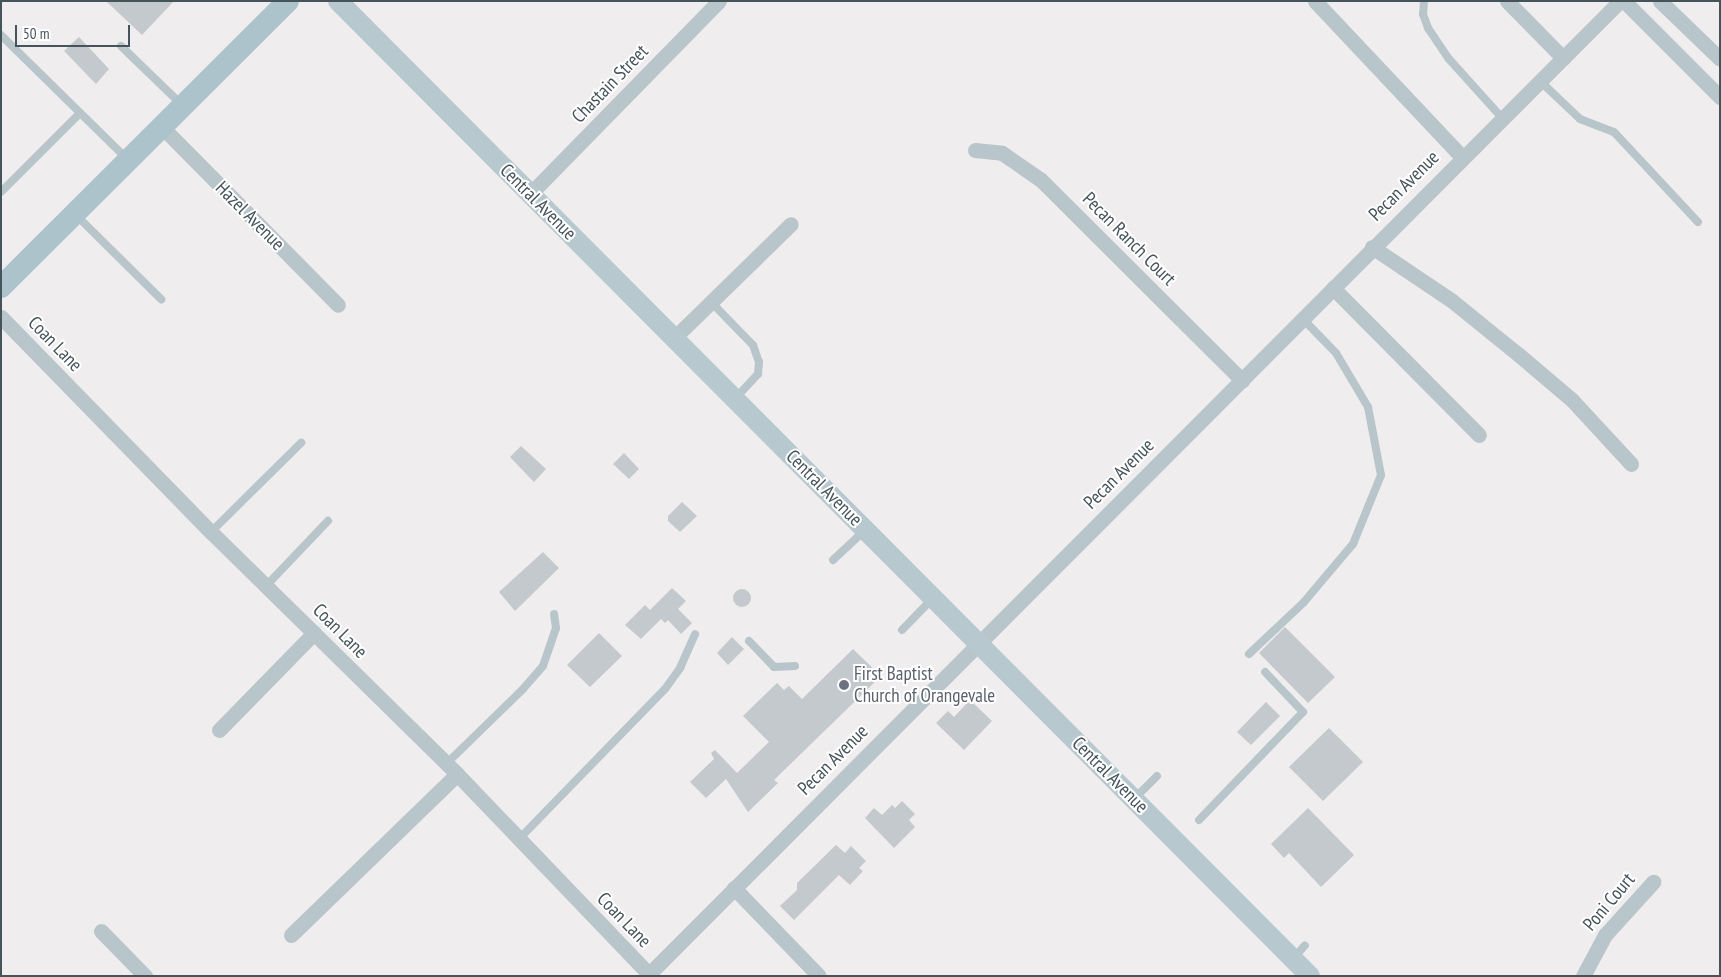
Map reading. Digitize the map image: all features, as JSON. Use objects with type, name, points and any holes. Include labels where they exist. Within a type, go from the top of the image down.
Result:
[{"type":"main road","points":[[1,287],[288,1]]},
{"type":"street","name":"Central Avenue","points":[[338,1],[1133,799],[1299,952],[1310,976]]},
{"type":"street","name":"Chastain Street","points":[[530,194],[719,1]]},
{"type":"street","points":[[1315,1],[1462,157]]},
{"type":"street","points":[[1507,1],[1563,58]]},
{"type":"street","name":"Pecan Avenue","points":[[648,975],[1242,380],[1372,247],[1620,1]]},
{"type":"street","points":[[1624,1],[1720,97]]},
{"type":"street","points":[[1660,1],[1720,59]]},
{"type":"street","name":"Hazel Avenue","points":[[162,127],[338,305]]},
{"type":"street","name":"Pecan Ranch Court","points":[[975,150],[1002,153],[1041,180],[1242,380]]},
{"type":"street","points":[[674,338],[791,224]]},
{"type":"street","points":[[1372,247],[1451,300],[1519,354],[1572,400],[1631,464]]},
{"type":"street","points":[[1333,288],[1479,435]]},
{"type":"street","name":"Coan Lane","points":[[1,318],[211,532],[452,769],[648,975]]},
{"type":"street","points":[[219,730],[314,633]]},
{"type":"street","points":[[291,936],[452,769]]},
{"type":"street","name":"Poni Court","points":[[1583,976],[1605,935],[1653,882]]},
{"type":"street","points":[[734,888],[819,976]]},
{"type":"street","points":[[101,931],[146,976]]},
{"type":"lane","points":[[1424,1],[1423,14],[1428,28],[1449,59],[1503,119]]},
{"type":"lane","points":[[1,35],[128,160]]},
{"type":"lane","points":[[121,46],[183,106]]},
{"type":"lane","points":[[1540,81],[1580,119],[1614,132],[1698,222]]},
{"type":"lane","points":[[1,192],[80,113]]},
{"type":"lane","points":[[74,214],[161,299]]},
{"type":"lane","points":[[711,302],[753,345],[759,362],[758,374],[735,399]]},
{"type":"lane","points":[[1249,654],[1304,602],[1353,544],[1381,475],[1368,407],[1336,353],[1302,318]]},
{"type":"lane","points":[[211,532],[301,443]]},
{"type":"lane","points":[[266,586],[328,521]]},
{"type":"lane","points":[[833,560],[865,529]]},
{"type":"lane","points":[[902,630],[934,598]]},
{"type":"lane","points":[[452,769],[543,666],[556,628],[554,614]]},
{"type":"lane","points":[[519,839],[665,689],[680,668],[695,634]]},
{"type":"lane","points":[[748,641],[774,667],[794,666]]},
{"type":"lane","points":[[1199,820],[1303,712],[1265,672]]},
{"type":"lane","points":[[1133,799],[1157,776]]},
{"type":"building","points":[[106,1],[174,1],[142,35]]},
{"type":"building","points":[[79,37],[109,69],[96,84],[64,51]]},
{"type":"building","points":[[521,446],[546,469],[534,482],[510,457]]},
{"type":"building","points":[[624,453],[639,469],[629,479],[613,464]]},
{"type":"building","points":[[682,502],[697,516],[680,532],[668,521],[668,516]]},
{"type":"building","points":[[543,552],[559,568],[515,611],[499,592]]},
{"type":"building","points":[[672,588],[686,601],[678,609],[692,623],[681,634],[668,620],[665,623],[661,619],[641,639],[625,625],[645,605],[650,610]]},
{"type":"building","points":[[738,589],[746,589],[751,594],[749,605],[738,607],[733,602],[733,594]]},
{"type":"building","points":[[1285,627],[1335,677],[1308,703],[1259,653]]},
{"type":"building","points":[[599,633],[622,656],[590,687],[567,665]]},
{"type":"building","points":[[732,637],[744,649],[728,665],[717,653]]},
{"type":"building","points":[[853,649],[881,676],[774,780],[778,783],[748,812],[726,779],[706,798],[690,782],[714,759],[711,753],[715,750],[737,773],[769,742],[743,716],[777,683],[784,690],[789,686],[802,699]]},
{"type":"building","points":[[970,700],[992,721],[964,750],[936,723],[948,711],[954,717]]},
{"type":"building","points":[[1266,702],[1280,716],[1251,745],[1237,732]]},
{"type":"building","points":[[1329,728],[1363,762],[1323,801],[1289,767]]},
{"type":"building","points":[[902,801],[915,814],[909,820],[915,827],[894,848],[865,818],[874,808],[882,815],[892,805],[895,808]]},
{"type":"building","points":[[1308,808],[1354,855],[1321,887],[1289,853],[1284,858],[1271,844]]},
{"type":"building","points":[[836,845],[845,853],[851,846],[866,861],[859,868],[863,871],[850,885],[839,875],[794,920],[780,906],[797,890],[797,883]]},
{"type":"place","name":"First Baptist Church of Orangevale","points":[[844,685]]}]
